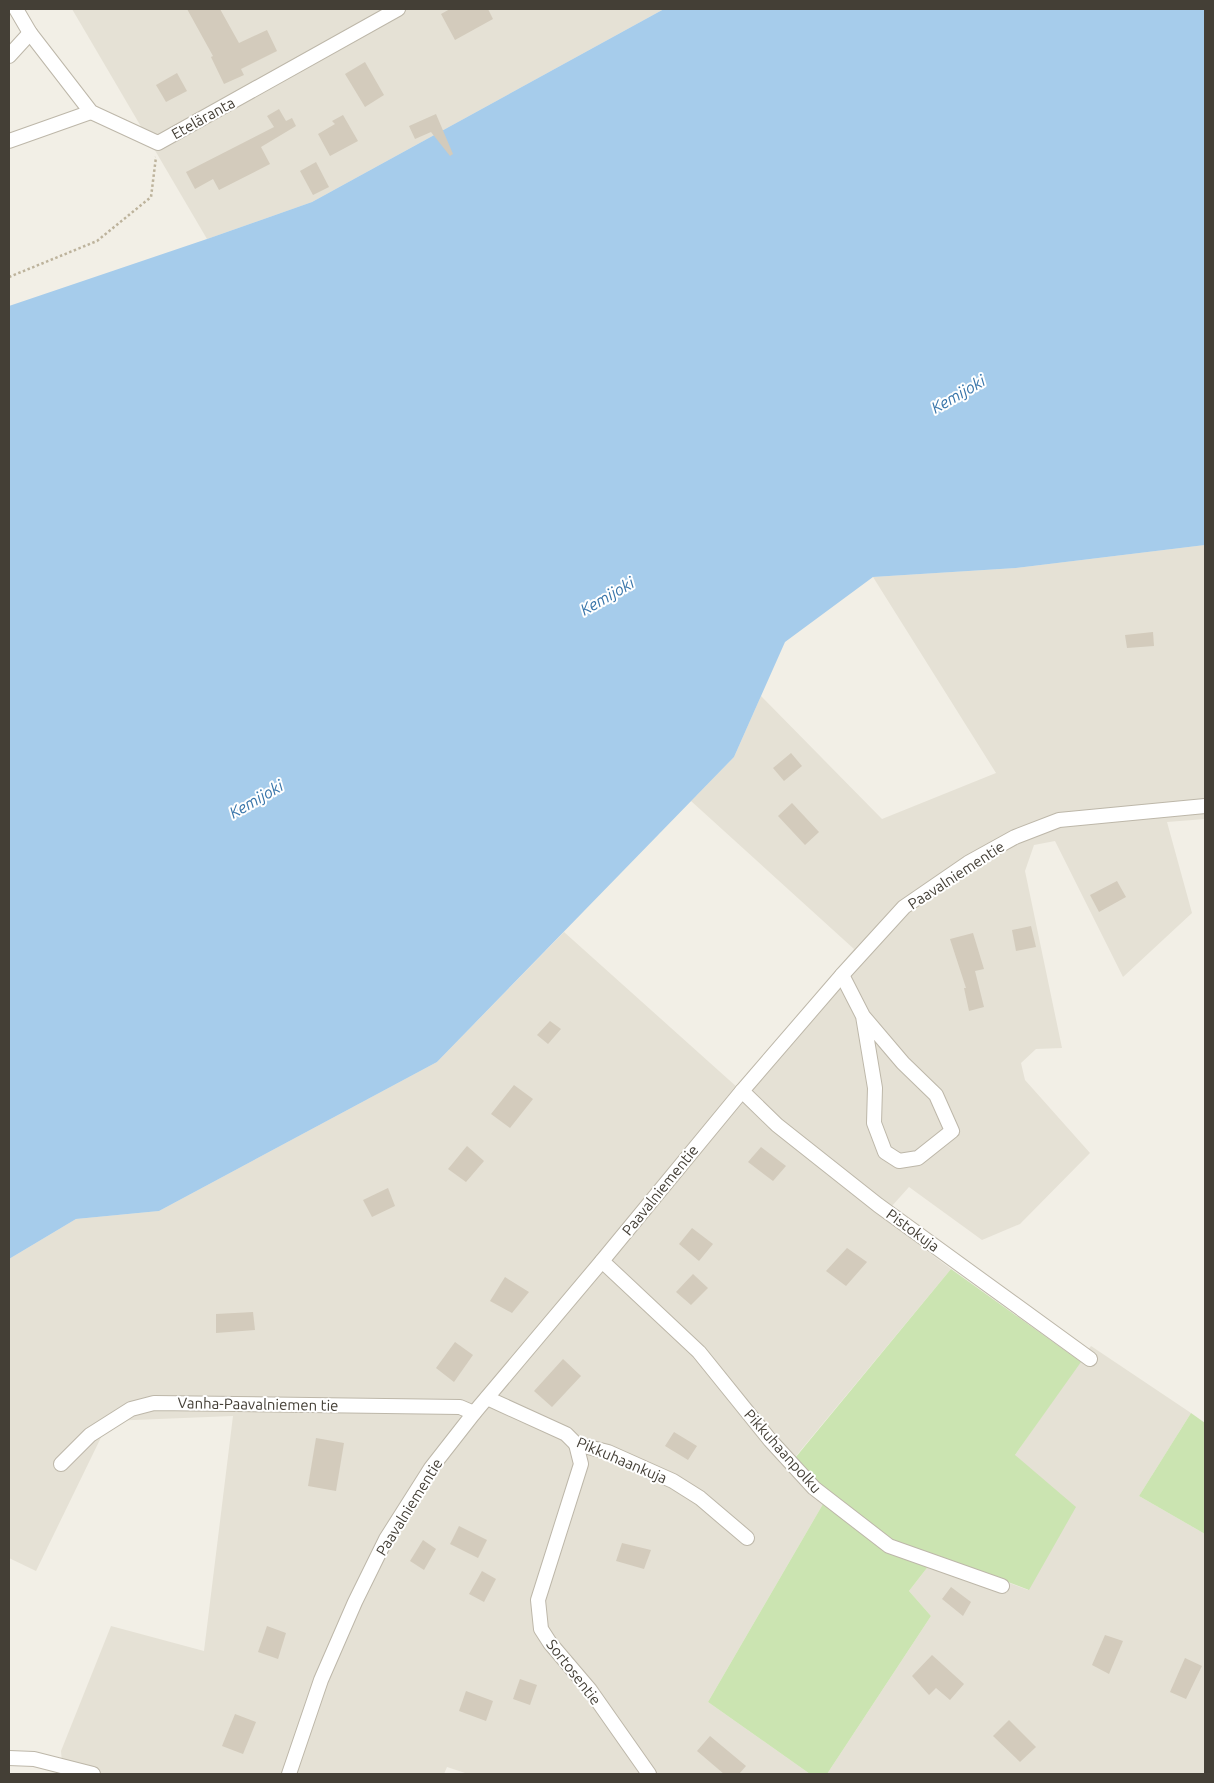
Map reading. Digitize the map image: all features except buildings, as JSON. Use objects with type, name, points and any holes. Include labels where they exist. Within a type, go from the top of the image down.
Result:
[{"type":"street","name":"Eteläranta","points":[[16,9],[30,33],[91,112],[158,143],[398,9]]},
{"type":"street","points":[[9,56],[30,33]]},
{"type":"street","points":[[9,141],[91,112]]},
{"type":"street","name":"Paavalniementie","points":[[288,1774],[321,1680],[355,1602],[386,1539],[431,1468],[474,1413],[742,1091],[842,975],[904,907],[968,863],[1015,837],[1059,820],[1205,806]]},
{"type":"street","points":[[842,975],[863,1016],[903,1063],[936,1095],[952,1131],[918,1158],[899,1161],[885,1152],[874,1123],[875,1088],[863,1016]]},
{"type":"street","name":"Pistokuja","points":[[742,1091],[777,1125],[878,1204],[1090,1359]]},
{"type":"street","name":"Pikkuhaanpolku","points":[[602,1261],[699,1352],[770,1440],[814,1488],[890,1546],[1002,1586]]},
{"type":"street","name":"Pikkuhaankuja","points":[[487,1398],[566,1434],[576,1444],[608,1452],[672,1481],[700,1498],[746,1538]]},
{"type":"street","name":"Vanha-Paavalniemen tie","points":[[61,1464],[90,1435],[131,1409],[154,1403],[460,1407],[474,1413]]},
{"type":"street","name":"Sortosentie","points":[[576,1444],[581,1464],[538,1600],[541,1629],[550,1643],[590,1690],[649,1774]]},
{"type":"street","points":[[9,1758],[34,1759],[93,1774]]},
{"type":"path","points":[[9,277],[97,241],[151,197],[158,143]]},
{"type":"shaded area","points":[[72,9],[664,9],[312,202],[207,239]]},
{"type":"shaded area","points":[[1205,545],[1205,819],[1167,822],[1192,913],[1123,977],[1055,841],[1034,845],[1025,871],[1062,1048],[1036,1049],[1021,1063],[1025,1080],[1090,1153],[1020,1224],[982,1240],[909,1187],[882,1217],[951,1269],[786,1468],[823,1504],[708,1702],[810,1774],[468,1774],[447,1767],[444,1774],[63,1774],[61,1751],[111,1626],[204,1651],[233,1416],[109,1421],[36,1571],[9,1558],[9,1259],[76,1219],[159,1211],[437,1062],[564,932],[738,1088],[854,949],[691,801],[734,757],[761,696],[882,819],[996,773],[873,577],[1016,568]]},
{"type":"shaded area","points":[[1091,1346],[1191,1413],[1139,1496],[1205,1534],[1205,1774],[827,1774],[931,1616],[909,1591],[937,1555],[1028,1590],[1015,1455]]},
{"type":"green space","points":[[951,1269],[1081,1362],[1015,1455],[1076,1507],[1029,1590],[937,1555],[909,1591],[931,1616],[827,1774],[810,1774],[708,1702],[823,1504],[786,1469]]},
{"type":"green space","points":[[1191,1413],[1205,1423],[1205,1534],[1139,1496]]},
{"type":"water","name":"Kemijoki","points":[[664,9],[1205,9],[1205,545],[1016,568],[873,577],[785,642],[734,757],[437,1062],[159,1211],[76,1219],[9,1259],[9,306],[312,202]]}]
